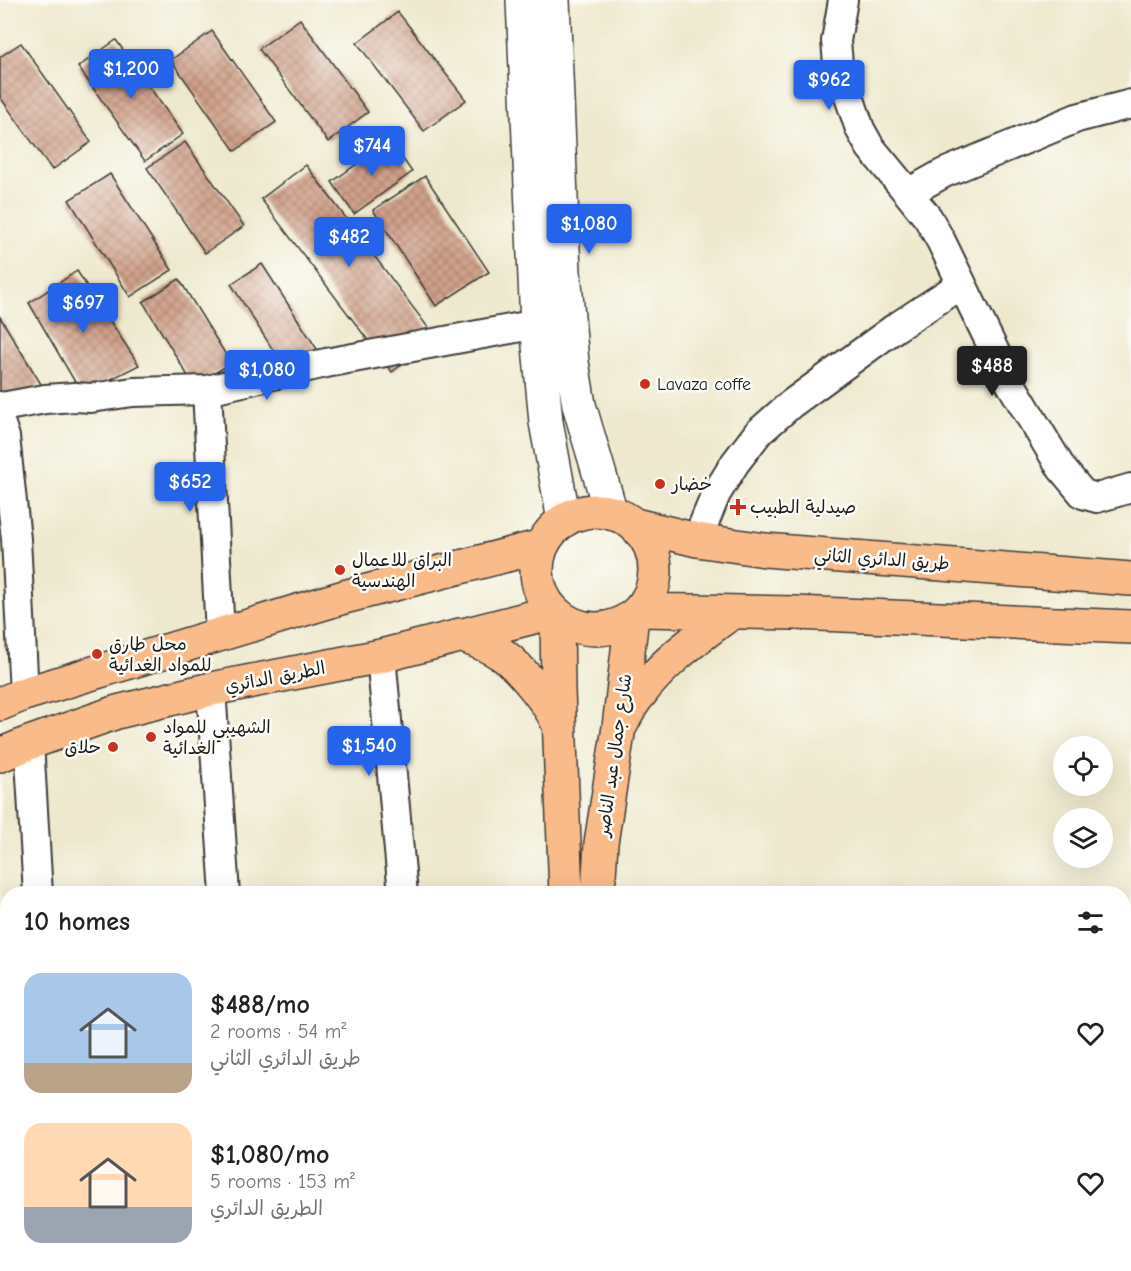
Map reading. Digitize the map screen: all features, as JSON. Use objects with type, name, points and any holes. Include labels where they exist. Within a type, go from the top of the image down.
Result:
[{"type":"main road","points":[[636,614],[650,594],[655,576],[654,557],[647,540],[623,519],[595,511],[579,513],[564,520],[551,531],[542,546],[537,563],[537,581],[543,597],[555,614],[581,628],[608,628],[636,614],[732,612],[842,614],[1131,627]]},
{"type":"main road","name":"طريق الدائري الثاني","points":[[623,519],[697,540],[765,550],[1131,579]]},
{"type":"main road","points":[[12,699],[344,597],[542,546]]},
{"type":"main road","points":[[619,727],[639,695],[661,670],[687,645],[732,612]]},
{"type":"main road","points":[[555,614],[566,886]]},
{"type":"main road","name":"الطريق الدائري","points":[[14,749],[117,712],[211,689],[381,656],[555,614]]},
{"type":"main road","name":"شارع جمال عبد الناصر","points":[[598,886],[601,843],[636,614]]},
{"type":"main road","points":[[460,636],[479,641],[504,655],[542,697],[556,718],[559,728]]},
{"type":"street","points":[[523,0],[537,324],[546,422],[564,520]]},
{"type":"street","points":[[553,0],[564,272],[572,362],[579,405],[623,519]]},
{"type":"street","points":[[843,0],[836,41],[838,64],[860,129],[870,147],[928,218],[1009,381],[1062,469],[1083,495],[1097,498],[1131,488]]},
{"type":"street","points":[[908,193],[944,173],[1077,118],[1131,104]]},
{"type":"street","points":[[697,540],[716,494],[735,463],[758,433],[790,404],[895,328],[962,284]]},
{"type":"street","points":[[0,406],[45,399],[91,398],[133,392],[207,390],[326,363],[537,324]]},
{"type":"street","points":[[207,390],[220,634]]},
{"type":"street","points":[[0,422],[5,437],[16,539],[12,699]]},
{"type":"street","points":[[381,656],[402,886]]},
{"type":"street","points":[[211,689],[224,886]]},
{"type":"street","points":[[14,749],[37,886]]},
{"type":"building","points":[[398,12],[466,100],[424,131],[357,43]]},
{"type":"building","points":[[300,19],[368,112],[328,142],[259,49]]},
{"type":"building","points":[[212,31],[276,122],[235,151],[171,60]]},
{"type":"building","points":[[116,40],[183,134],[145,161],[78,67]]},
{"type":"building","points":[[21,43],[91,142],[52,170],[0,97],[0,57]]},
{"type":"building","points":[[390,140],[412,172],[354,214],[332,182]]},
{"type":"building","points":[[185,142],[244,226],[205,253],[147,168]]},
{"type":"building","points":[[306,165],[436,338],[392,372],[261,199]]},
{"type":"building","points":[[110,174],[172,270],[130,297],[69,200]]},
{"type":"building","points":[[425,176],[489,272],[436,306],[373,210]]},
{"type":"building","points":[[262,264],[326,363],[294,383],[231,284]]},
{"type":"building","points":[[77,271],[139,365],[82,394],[29,303]]},
{"type":"building","points":[[179,279],[231,363],[194,386],[143,302]]},
{"type":"building","points":[[0,317],[41,384],[2,407],[0,403]]},
{"type":"place","name":"Lavaza coffe","points":[[645,384]]},
{"type":"place","name":"خضار","points":[[660,484]]},
{"type":"place","name":"صيدلية الطبيب","points":[[738,507]]},
{"type":"place","name":"البراق للاعمال الهندسية","points":[[340,570]]},
{"type":"place","name":"محل طارق للمواد الغدائية","points":[[97,654]]},
{"type":"place","name":"الشهيبي للمواد الغدائية","points":[[151,737]]},
{"type":"place","name":"حلاق","points":[[113,747]]}]
